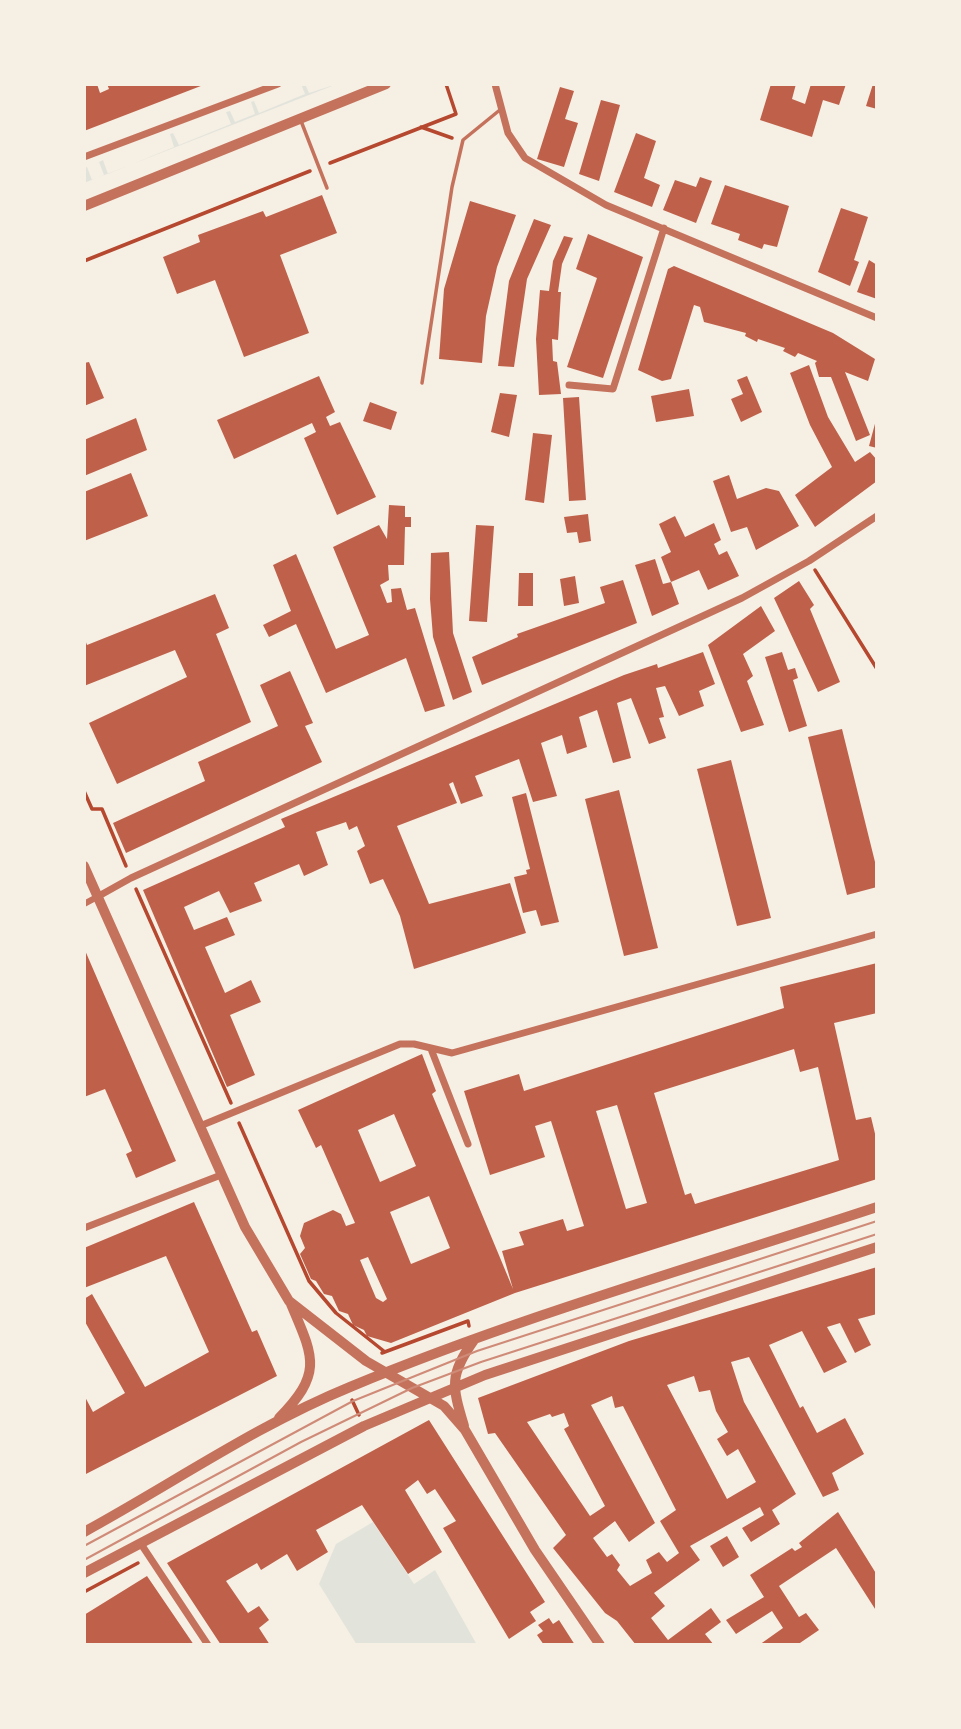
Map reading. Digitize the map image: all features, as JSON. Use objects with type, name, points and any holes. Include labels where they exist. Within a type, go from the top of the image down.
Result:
[{"type":"street","points":[[84,157],[278,84]]},
{"type":"street","points":[[84,206],[386,84]]},
{"type":"street","points":[[495,84],[508,133],[525,158],[606,205],[877,318]]},
{"type":"street","points":[[569,385],[613,389],[664,229]]},
{"type":"street","points":[[84,904],[131,878],[742,598],[810,561],[877,516]]},
{"type":"street","points":[[84,866],[244,1227],[289,1301],[310,1348],[305,1391],[273,1425]]},
{"type":"street","points":[[200,1126],[400,1044],[414,1044],[452,1054],[877,934]]},
{"type":"street","points":[[430,1049],[468,1144]]},
{"type":"street","points":[[84,1228],[221,1175]]},
{"type":"street","points":[[84,1532],[273,1425],[347,1388],[474,1340],[877,1206]]},
{"type":"street","points":[[84,1573],[364,1426],[485,1375],[877,1247]]},
{"type":"street","points":[[289,1301],[366,1361],[444,1406],[465,1430],[535,1550],[600,1645]]},
{"type":"street","points":[[465,1430],[454,1388],[457,1364],[474,1340]]},
{"type":"street","points":[[141,1544],[208,1645]]},
{"type":"lane","points":[[422,383],[452,187],[463,140],[502,108]]},
{"type":"lane","points":[[300,119],[327,188]]},
{"type":"path","points":[[84,261],[456,114],[446,84]]},
{"type":"path","points":[[421,127],[463,140]]},
{"type":"path","points":[[810,561],[877,669]]},
{"type":"path","points":[[84,790],[92,809],[102,809],[121,856]]},
{"type":"path","points":[[137,892],[226,1092]]},
{"type":"path","points":[[242,1130],[309,1280],[351,1326],[386,1352],[468,1321]]},
{"type":"path","points":[[347,1388],[364,1426]]},
{"type":"shaded area","points":[[301,84],[305,84],[309,93],[337,84],[130,165],[174,147],[170,134],[173,133],[179,145],[231,124],[226,112],[230,111],[235,122],[255,114],[251,102],[254,101],[259,113],[305,94]]},
{"type":"shaded area","points":[[103,160],[108,174],[97,178],[104,175],[99,162]]},
{"type":"shaded area","points":[[87,167],[92,180],[84,183],[84,168]]},
{"type":"shaded area","points":[[373,1522],[414,1584],[435,1570],[477,1645],[357,1645],[319,1584],[336,1544]]},
{"type":"building","points":[[84,84],[97,84],[100,93],[109,89],[107,84],[206,84],[84,131]]},
{"type":"building","points":[[771,84],[796,84],[792,99],[805,104],[811,84],[846,84],[839,105],[823,100],[812,137],[760,120]]},
{"type":"building","points":[[873,84],[877,84],[877,109],[866,106]]},
{"type":"building","points":[[560,87],[574,91],[565,119],[578,123],[564,167],[537,159]]},
{"type":"building","points":[[601,100],[620,105],[599,181],[579,174]]},
{"type":"building","points":[[636,133],[656,141],[644,178],[660,185],[652,207],[614,192]]},
{"type":"building","points":[[700,177],[712,181],[696,223],[663,210],[675,180],[696,187]]},
{"type":"building","points":[[725,185],[789,206],[777,247],[764,244],[762,249],[738,240],[740,234],[711,224]]},
{"type":"building","points":[[322,195],[337,233],[280,255],[309,333],[244,357],[215,280],[177,294],[163,257],[200,242],[198,235],[263,211],[266,217]]},
{"type":"building","points":[[470,201],[516,215],[497,267],[486,316],[482,363],[439,359],[444,289]]},
{"type":"building","points":[[841,208],[868,217],[854,260],[859,262],[850,286],[818,272]]},
{"type":"building","points":[[534,219],[551,225],[527,279],[514,367],[498,366],[509,281]]},
{"type":"building","points":[[588,234],[643,257],[603,378],[567,367],[597,278],[576,269]]},
{"type":"building","points":[[564,236],[573,238],[562,264],[558,292],[561,292],[558,340],[552,339],[553,361],[557,362],[561,394],[539,395],[536,339],[540,290],[549,291],[553,261]]},
{"type":"building","points":[[869,260],[877,265],[877,299],[857,292]]},
{"type":"building","points":[[674,266],[833,333],[875,359],[868,381],[845,372],[870,435],[856,441],[831,377],[819,377],[815,363],[817,361],[798,353],[795,357],[783,351],[785,348],[758,339],[757,342],[745,336],[746,333],[704,322],[700,307],[694,305],[671,379],[662,381],[638,370],[668,269]]},
{"type":"building","points":[[89,362],[104,398],[84,406],[84,363]]},
{"type":"building","points":[[809,365],[828,417],[855,462],[870,452],[877,460],[877,481],[815,527],[795,495],[832,467],[810,425],[790,373]]},
{"type":"building","points":[[319,376],[335,412],[326,417],[330,426],[340,422],[376,497],[337,515],[304,438],[316,432],[312,423],[234,459],[217,420]]},
{"type":"building","points":[[747,376],[762,412],[741,422],[731,399],[743,394],[737,380]]},
{"type":"building","points":[[689,389],[694,416],[656,422],[651,396]]},
{"type":"building","points":[[500,393],[517,395],[509,437],[491,432]]},
{"type":"building","points":[[579,397],[586,500],[569,501],[563,398]]},
{"type":"building","points":[[370,402],[397,412],[391,430],[363,421]]},
{"type":"building","points":[[136,418],[147,450],[84,476],[84,440]]},
{"type":"building","points":[[877,420],[877,448],[869,446]]},
{"type":"building","points":[[533,433],[552,435],[544,503],[525,500]]},
{"type":"building","points":[[131,473],[148,516],[84,541],[84,492]]},
{"type":"building","points":[[729,475],[737,499],[766,488],[779,491],[799,526],[756,550],[747,527],[731,532],[713,481]]},
{"type":"building","points":[[389,505],[405,506],[405,517],[411,517],[411,527],[405,527],[404,565],[388,565],[389,580],[380,585],[387,603],[392,602],[391,589],[401,588],[407,610],[415,608],[445,706],[425,712],[406,658],[326,693],[296,624],[269,637],[263,625],[291,611],[273,565],[296,554],[336,649],[369,635],[333,547],[379,525],[387,539]]},
{"type":"building","points":[[588,514],[591,541],[579,543],[577,532],[567,533],[564,517]]},
{"type":"building","points":[[675,516],[685,537],[714,523],[721,540],[714,544],[719,555],[727,551],[739,576],[708,590],[699,570],[671,582],[661,557],[671,552],[659,524]]},
{"type":"building","points":[[476,525],[494,526],[487,622],[469,621]]},
{"type":"building","points":[[449,552],[453,633],[472,692],[453,700],[433,637],[430,599],[431,553]]},
{"type":"building","points":[[655,559],[663,584],[671,582],[679,604],[652,616],[635,565]]},
{"type":"building","points":[[519,573],[533,573],[533,606],[518,606]]},
{"type":"building","points":[[575,576],[579,603],[564,606],[560,579]]},
{"type":"building","points":[[623,580],[637,623],[482,685],[472,657],[518,637],[517,634],[605,603],[600,587]]},
{"type":"building","points":[[799,581],[814,605],[810,609],[840,682],[818,692],[774,598]]},
{"type":"building","points":[[215,594],[229,628],[216,634],[251,722],[117,784],[89,723],[187,677],[175,650],[84,686],[84,637],[87,645]]},
{"type":"building","points":[[761,606],[775,631],[743,654],[753,676],[747,681],[764,725],[741,732],[708,645]]},
{"type":"building","points":[[703,652],[715,684],[699,691],[704,706],[679,716],[665,686],[656,688],[664,717],[659,718],[666,738],[649,744],[631,698],[617,703],[631,758],[613,763],[597,710],[579,717],[587,747],[567,754],[562,735],[541,743],[557,796],[533,802],[519,759],[475,776],[483,796],[461,804],[453,782],[449,784],[457,803],[397,826],[429,904],[510,883],[526,933],[414,969],[400,916],[383,879],[370,884],[357,851],[365,846],[357,826],[349,830],[346,822],[316,832],[328,865],[304,876],[299,864],[254,883],[262,901],[230,913],[219,891],[184,907],[194,930],[227,917],[235,935],[205,947],[225,993],[251,980],[261,1002],[230,1015],[255,1075],[227,1087],[143,890],[285,827],[281,819],[624,675],[657,664],[658,668]]},
{"type":"building","points":[[782,652],[788,670],[795,668],[798,678],[793,680],[807,726],[789,732],[765,657]]},
{"type":"building","points":[[290,671],[313,723],[305,726],[322,762],[126,853],[113,823],[205,781],[198,762],[278,726],[260,685]]},
{"type":"building","points":[[842,729],[877,870],[877,887],[847,895],[808,737]]},
{"type":"building","points":[[731,760],[771,918],[737,926],[697,769]]},
{"type":"building","points":[[619,790],[658,948],[624,956],[585,799]]},
{"type":"building","points":[[526,793],[559,922],[541,926],[536,910],[523,913],[514,877],[527,874],[526,870],[530,869],[512,797]]},
{"type":"building","points":[[84,948],[176,1161],[136,1178],[126,1154],[132,1151],[105,1089],[84,1097]]},
{"type":"building","points":[[877,963],[877,1013],[834,1023],[856,1120],[871,1117],[877,1142],[877,1179],[515,1293],[391,1343],[367,1336],[364,1330],[353,1325],[348,1314],[339,1311],[332,1296],[324,1294],[316,1281],[311,1279],[300,1254],[305,1248],[300,1236],[304,1223],[333,1210],[341,1214],[346,1226],[355,1223],[321,1145],[316,1148],[298,1110],[422,1054],[436,1091],[432,1094],[513,1289],[502,1251],[524,1245],[519,1232],[563,1219],[567,1231],[584,1226],[551,1121],[535,1126],[545,1157],[490,1175],[464,1091],[519,1074],[524,1091],[784,1008],[780,987]],"holes":[[[794,1049],[800,1072],[818,1067],[839,1160],[695,1204],[691,1193],[685,1195],[654,1093]],[[617,1105],[647,1203],[626,1209],[596,1111]],[[394,1114],[416,1166],[380,1182],[358,1130]],[[429,1196],[450,1248],[411,1264],[390,1212]],[[368,1257],[387,1299],[383,1302],[376,1298],[360,1260]]]},
{"type":"building","points":[[194,1202],[252,1332],[257,1330],[277,1376],[84,1475],[84,1395],[93,1412],[125,1393],[84,1320],[84,1299],[92,1294],[145,1387],[209,1352],[166,1256],[84,1288],[84,1248]]},
{"type":"building","points":[[877,1267],[877,1314],[858,1319],[871,1345],[855,1353],[840,1323],[827,1327],[847,1362],[824,1373],[802,1331],[769,1345],[800,1408],[803,1406],[817,1433],[845,1418],[864,1454],[832,1473],[839,1490],[823,1497],[749,1357],[731,1362],[744,1402],[796,1494],[772,1510],[780,1524],[751,1542],[742,1528],[764,1515],[760,1507],[690,1546],[700,1560],[654,1593],[665,1606],[651,1618],[668,1640],[711,1608],[721,1622],[705,1634],[714,1645],[636,1645],[617,1621],[605,1613],[553,1548],[566,1535],[495,1433],[488,1434],[478,1398],[629,1341]],"holes":[[[694,1376],[699,1392],[710,1390],[716,1411],[728,1432],[717,1439],[727,1456],[738,1449],[756,1482],[727,1499],[667,1385]],[[612,1396],[615,1408],[623,1406],[676,1510],[660,1521],[679,1553],[667,1562],[659,1552],[646,1560],[652,1573],[630,1586],[617,1570],[620,1565],[612,1554],[607,1557],[593,1538],[615,1521],[629,1542],[655,1523],[591,1405]],[[564,1413],[569,1426],[564,1429],[605,1506],[590,1516],[527,1422],[550,1414],[552,1417]]]},
{"type":"building","points":[[429,1420],[545,1602],[530,1612],[536,1621],[509,1639],[443,1528],[456,1521],[435,1489],[427,1494],[418,1480],[405,1490],[442,1552],[408,1574],[362,1505],[316,1530],[328,1552],[297,1571],[287,1554],[261,1570],[257,1563],[226,1581],[248,1613],[259,1606],[269,1620],[259,1628],[270,1645],[221,1645],[167,1563]]},
{"type":"building","points":[[838,1512],[877,1575],[877,1612],[836,1548],[779,1586],[799,1617],[806,1613],[819,1630],[797,1645],[759,1645],[783,1628],[772,1611],[736,1634],[726,1620],[764,1597],[750,1575],[792,1548],[795,1551],[802,1547],[799,1543]]},
{"type":"building","points":[[727,1536],[739,1557],[723,1567],[710,1546]]},
{"type":"building","points":[[147,1576],[194,1645],[84,1645],[84,1615]]},
{"type":"building","points":[[549,1618],[553,1624],[559,1620],[575,1645],[544,1645],[537,1635],[543,1631],[538,1625]]},
{"type":"tram line","points":[[84,1546],[353,1401],[477,1351],[877,1221]]},
{"type":"tram line","points":[[84,1560],[301,1442],[412,1388],[481,1362],[877,1234]]}]
